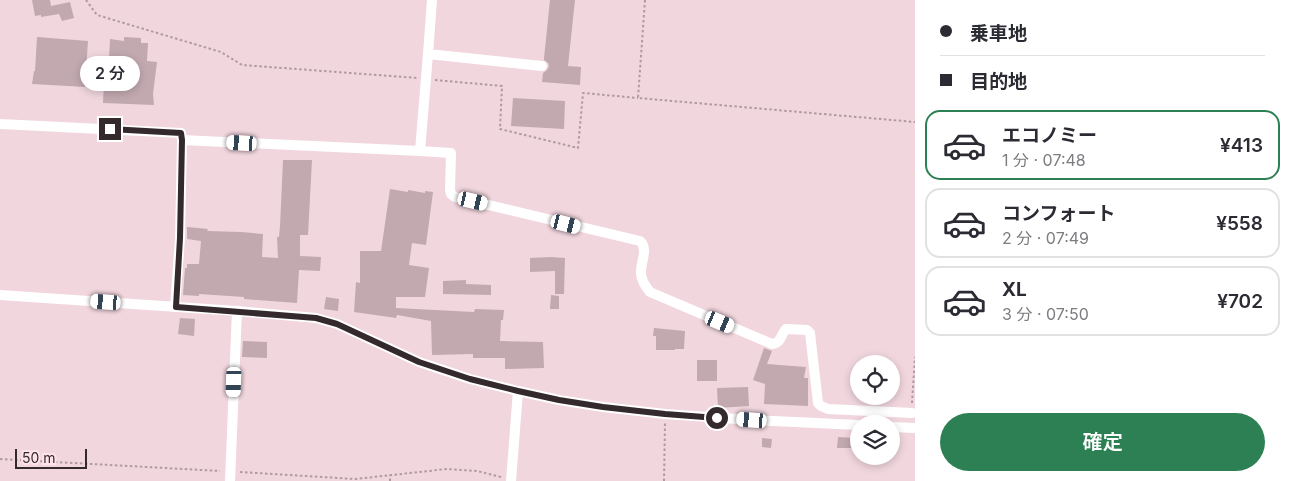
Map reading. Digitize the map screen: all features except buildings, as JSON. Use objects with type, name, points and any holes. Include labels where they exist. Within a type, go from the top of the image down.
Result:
[{"type":"street","points":[[420,151],[432,0]]},
{"type":"street","points":[[428,54],[542,66]]},
{"type":"street","points":[[0,124],[181,133],[180,232],[176,307]]},
{"type":"street","points":[[182,140],[451,153],[450,190],[451,194],[455,197],[640,241],[644,248],[641,275],[644,284],[650,292],[772,344],[780,341],[783,331],[786,329],[807,330],[810,333],[818,403],[821,406],[828,409],[912,413]]},
{"type":"street","points":[[0,295],[316,318],[337,324],[419,362],[470,379],[559,400],[665,414],[850,425]]},
{"type":"street","points":[[230,476],[237,311]]},
{"type":"street","points":[[510,481],[518,391]]},
{"type":"street","points":[[900,427],[915,428]]},
{"type":"path","points":[[86,0],[97,15],[221,52],[242,65],[502,86],[500,128],[578,148],[583,93],[915,122]]},
{"type":"path","points":[[638,98],[646,0]]},
{"type":"path","points":[[912,413],[915,357]]},
{"type":"path","points":[[664,481],[665,414]]},
{"type":"path","points":[[0,459],[230,476],[355,479],[447,469],[477,471],[510,481]]},
{"type":"path","points":[[390,475],[390,481]]},
{"type":"route","points":[[110,129],[181,133],[180,227],[176,307],[316,318],[337,324],[419,362],[470,379],[518,391],[603,407],[717,418]]}]
